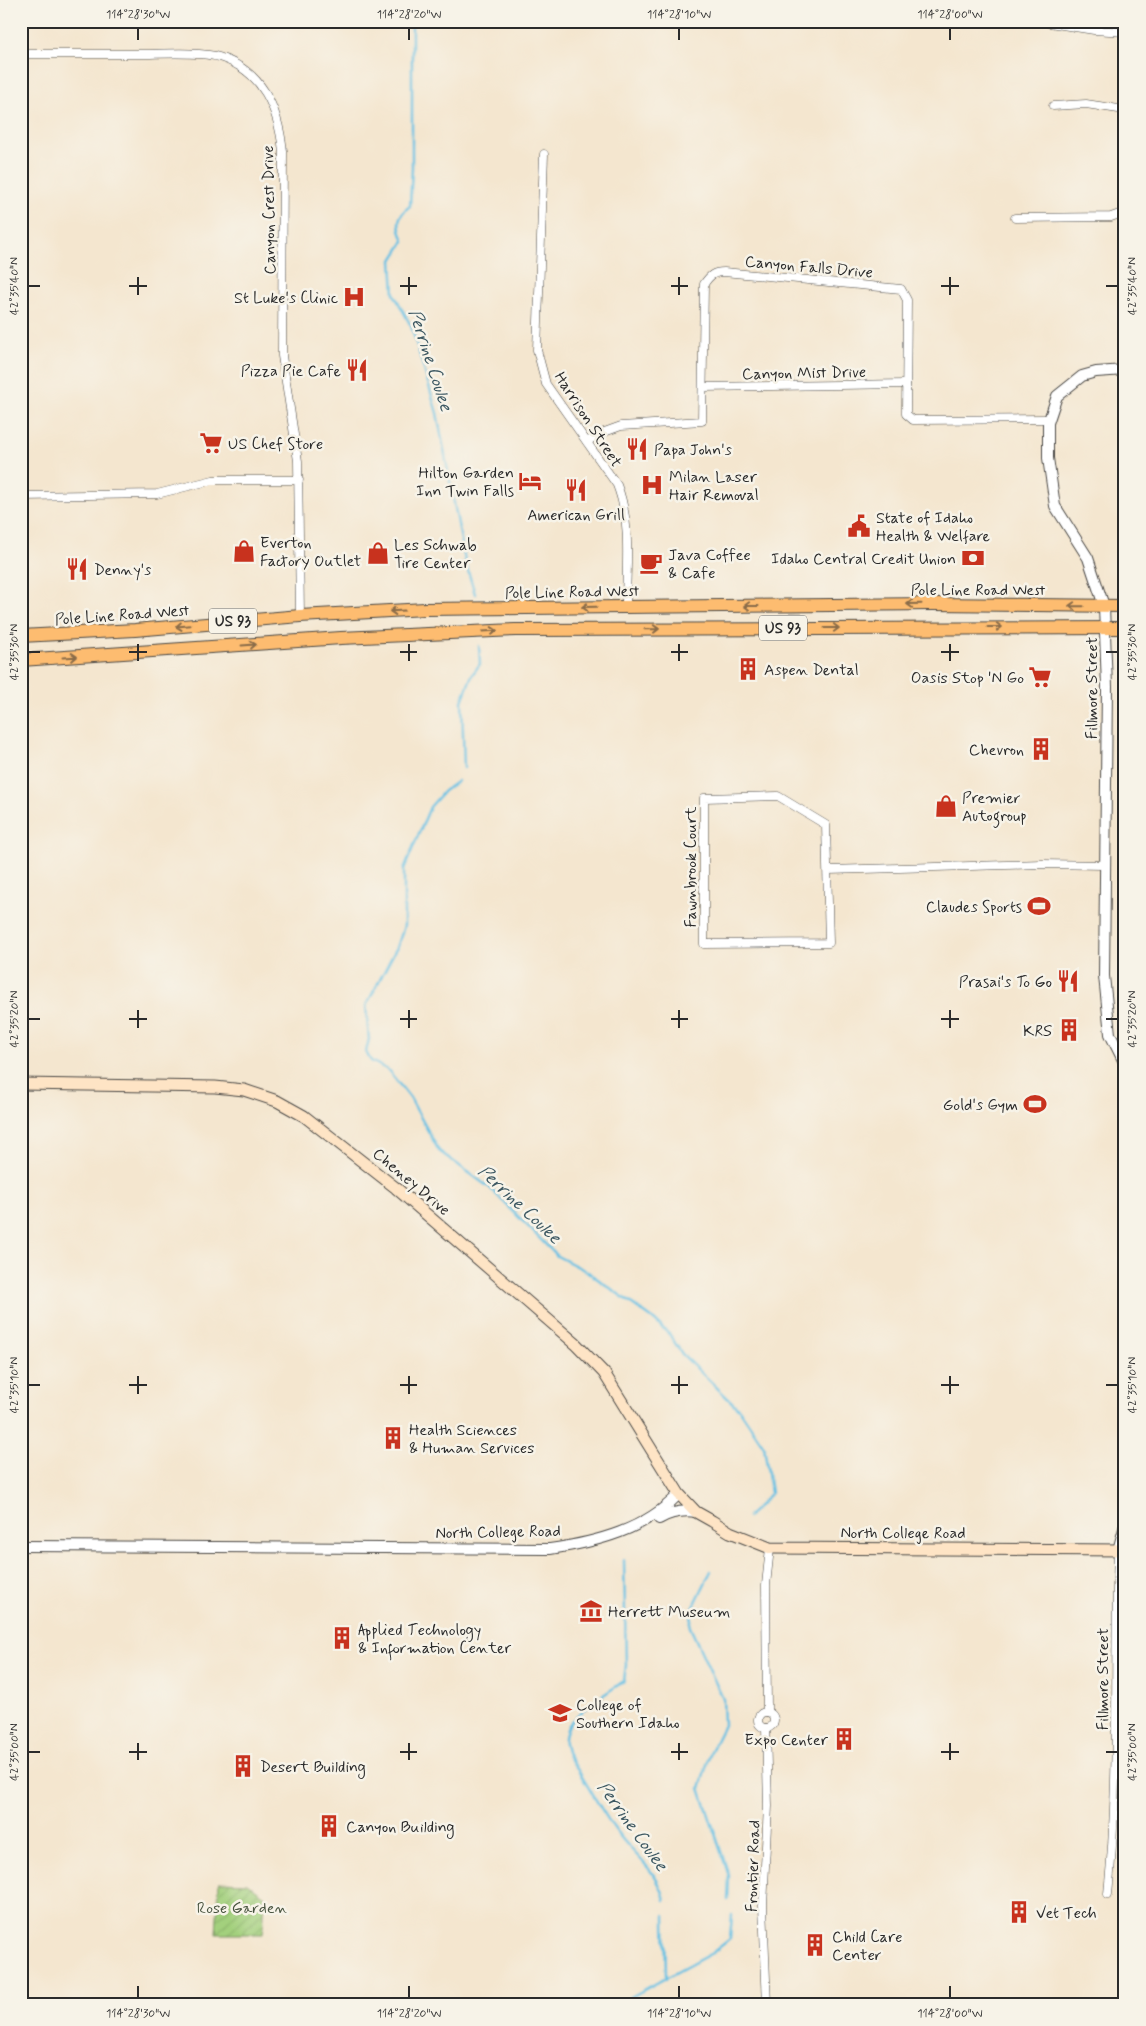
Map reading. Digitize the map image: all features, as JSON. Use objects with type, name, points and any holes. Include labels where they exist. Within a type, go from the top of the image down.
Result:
[{"type":"highway","name":"Pole Line Road West","points":[[21,636],[135,630],[300,616],[425,609],[934,604],[1125,606]]},
{"type":"highway","name":"US 93","points":[[21,660],[341,638],[515,630],[1125,628]]},
{"type":"main road","name":"Cheney Drive","points":[[21,1084],[215,1087],[244,1090],[277,1101],[304,1116],[396,1188],[576,1344],[604,1373],[679,1494]]},
{"type":"main road","name":"North College Road","points":[[679,1494],[696,1512],[730,1532],[770,1548],[1121,1550]]},
{"type":"street","points":[[887,21],[976,21]]},
{"type":"street","points":[[1037,21],[1125,32]]},
{"type":"street","name":"Canyon Crest Drive","points":[[21,54],[208,55],[219,57],[250,74],[264,88],[271,100],[281,133],[283,151],[282,356],[298,461],[300,616]]},
{"type":"street","points":[[1053,106],[1086,104],[1125,110]]},
{"type":"street","name":"Harrison Street","points":[[544,154],[537,350],[546,384],[617,485],[626,516],[626,607]]},
{"type":"street","points":[[1015,218],[1111,217],[1125,212]]},
{"type":"street","name":"Canyon Falls Drive","points":[[587,442],[599,434],[621,426],[702,421],[704,284],[715,272],[901,289],[908,300],[906,414],[913,420],[1050,420]]},
{"type":"street","name":"Fillmore Street","points":[[1125,370],[1096,372],[1082,376],[1057,396],[1050,420],[1048,458],[1055,506],[1088,558],[1104,606],[1104,865],[1102,941],[1106,1019],[1110,1034],[1125,1064]]},
{"type":"street","name":"Canyon Mist Drive","points":[[703,387],[906,384]]},
{"type":"street","points":[[21,496],[157,494],[213,480],[299,480]]},
{"type":"street","name":"Fawnbrook Court","points":[[778,796],[826,825],[828,870],[829,943],[704,944],[704,798],[778,796]]},
{"type":"street","points":[[828,870],[1042,864],[1104,865]]},
{"type":"street","name":"North College Road","points":[[21,1546],[550,1549],[583,1544],[632,1528],[668,1506],[679,1494]]},
{"type":"street","points":[[550,1549],[587,1549],[606,1544],[645,1528],[669,1513],[685,1510],[696,1512]]},
{"type":"street","name":"Fillmore Street","points":[[1108,1894],[1112,1847],[1117,1720],[1121,1550],[1125,1525]]},
{"type":"street","name":"Frontier Road","points":[[767,1712],[759,1715],[757,1720],[761,1727],[766,1728],[773,1724],[774,1719],[767,1712],[766,1585],[770,1548]]},
{"type":"street","name":"Frontier Road","points":[[766,1728],[768,1806],[763,1906],[767,2005]]},
{"type":"green space","name":"Rose Garden","points":[[219,1882],[247,1883],[265,1896],[263,1934],[216,1934]]},
{"type":"waterway","name":"Perrine Coulee","points":[[412,21],[412,168],[410,206],[402,213],[399,221],[404,241],[392,260],[394,294],[411,326],[437,413],[465,561],[475,594]]},
{"type":"waterway","name":"Perrine Coulee","points":[[464,768],[462,701],[472,675],[480,664],[479,646]]},
{"type":"waterway","name":"Perrine Coulee","points":[[458,781],[444,791],[430,807],[404,869],[404,926],[398,945],[366,1006],[369,1039],[366,1052],[371,1061],[388,1070],[410,1098],[439,1151],[490,1188],[557,1256],[588,1272],[653,1319],[670,1335],[682,1354],[739,1409],[764,1446],[771,1493],[748,1517]]},
{"type":"waterway","name":"Perrine Coulee","points":[[624,1560],[626,1665],[624,1681],[576,1716],[567,1729],[565,1742],[568,1755],[604,1813],[623,1840],[651,1871],[662,1889],[665,1900]]},
{"type":"waterway","name":"Perrine Coulee","points":[[711,1571],[693,1608],[690,1627],[723,1699],[724,1725],[711,1751],[700,1788],[729,1876],[728,1900]]},
{"type":"waterway","name":"Perrine Coulee","points":[[624,2005],[627,1999],[712,1953],[730,1939],[732,1915]]},
{"type":"waterway","name":"Perrine Coulee","points":[[665,1916],[666,1979]]},
{"type":"place","name":"St Luke's Clinic","points":[[354,297]]},
{"type":"place","name":"Pizza Pie Cafe","points":[[357,370]]},
{"type":"place","name":"US Chef Store","points":[[211,443]]},
{"type":"place","name":"Papa John's","points":[[637,449]]},
{"type":"place","name":"Hilton Garden Inn Twin Falls","points":[[530,481]]},
{"type":"place","name":"Milan Laser Hair Removal","points":[[652,485]]},
{"type":"place","name":"American Grill","points":[[576,490]]},
{"type":"place","name":"State of Idaho Health & Welfare","points":[[859,526]]},
{"type":"place","name":"Everton Factory Outlet","points":[[244,551]]},
{"type":"place","name":"Les Schwab Tire Center","points":[[378,553]]},
{"type":"place","name":"Idaho Central Credit Union","points":[[973,558]]},
{"type":"place","name":"Java Coffee & Cafe","points":[[651,563]]},
{"type":"place","name":"Denny's","points":[[77,569]]},
{"type":"place","name":"Aspen Dental","points":[[748,669]]},
{"type":"place","name":"Oasis Stop 'N Go","points":[[1040,677]]},
{"type":"place","name":"Chevron","points":[[1041,749]]},
{"type":"place","name":"Premier Autogroup","points":[[946,806]]},
{"type":"place","name":"Claudes Sports","points":[[1039,906]]},
{"type":"place","name":"Prasai's To Go","points":[[1068,981]]},
{"type":"place","name":"KRS","points":[[1069,1030]]},
{"type":"place","name":"Gold's Gym","points":[[1035,1104]]},
{"type":"place","name":"Health Sciences & Human Services","points":[[393,1438]]},
{"type":"place","name":"Herrett Museum","points":[[591,1611]]},
{"type":"place","name":"Applied Technology & Information Center","points":[[342,1638]]},
{"type":"place","name":"College of Southern Idaho","points":[[560,1713]]},
{"type":"place","name":"Expo Center","points":[[844,1739]]},
{"type":"place","name":"Desert Building","points":[[243,1766]]},
{"type":"place","name":"Canyon Building","points":[[329,1826]]},
{"type":"place","name":"Vet Tech","points":[[1019,1912]]},
{"type":"place","name":"Child Care Center","points":[[815,1945]]}]
